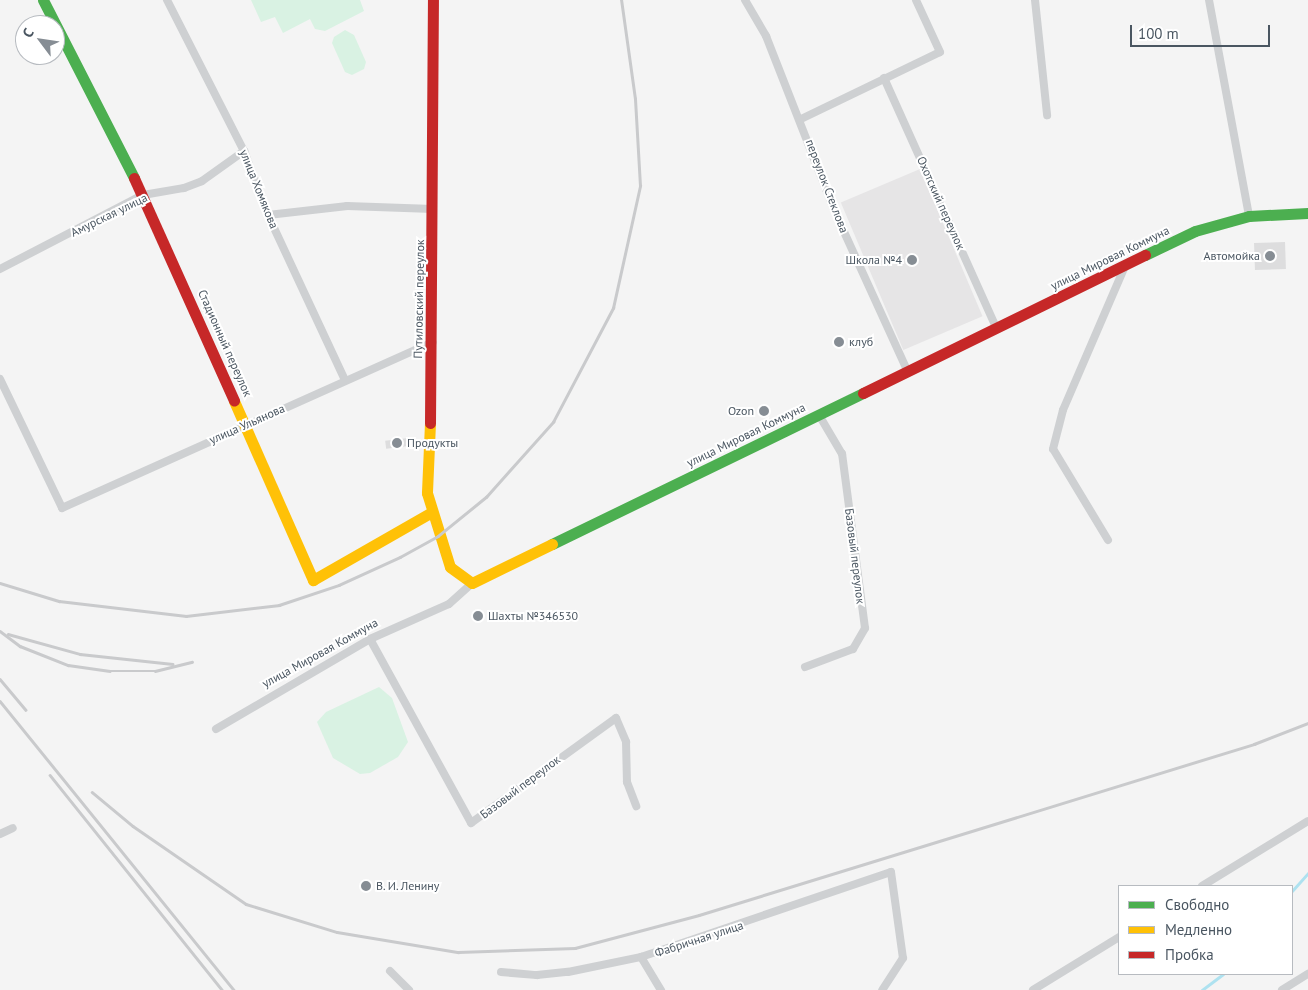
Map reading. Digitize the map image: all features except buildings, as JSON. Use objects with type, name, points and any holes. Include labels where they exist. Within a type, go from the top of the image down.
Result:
[{"type":"main road","name":"Стадионный переулок","points":[[43,0],[143,195],[247,424],[313,580],[430,513]]},
{"type":"main road","name":"Путиловский переулок","points":[[433,0],[433,342],[427,493],[430,513],[450,567],[472,584]]},
{"type":"main road","name":"улица Мировая Коммуна","points":[[472,584],[1195,231],[1249,216],[1308,213]]},
{"type":"street","name":"улица Хомякова","points":[[167,0],[244,151],[268,215],[345,380]]},
{"type":"street","name":"переулок Стеклова","points":[[745,0],[766,36],[802,119],[835,212],[908,372]]},
{"type":"street","points":[[802,119],[940,52],[916,0]]},
{"type":"street","points":[[1035,0],[1047,115]]},
{"type":"street","points":[[1209,0],[1249,216]]},
{"type":"street","name":"Охотский переулок","points":[[884,78],[997,329]]},
{"type":"street","name":"Амурская улица","points":[[0,269],[143,195],[184,188],[244,151]]},
{"type":"street","points":[[268,215],[348,206],[433,209]]},
{"type":"street","points":[[1108,540],[1053,449],[1063,410],[1125,266]]},
{"type":"street","name":"улица Ульянова","points":[[0,379],[62,508],[433,342]]},
{"type":"street","name":"Базовый переулок","points":[[805,667],[853,649],[865,628],[842,454],[819,415]]},
{"type":"street","name":"улица Мировая Коммуна","points":[[216,729],[370,639],[449,604],[472,584]]},
{"type":"street","name":"Базовый переулок","points":[[370,639],[471,824],[616,718],[626,742],[627,782],[636,806]]},
{"type":"street","points":[[1204,885],[1308,821]]},
{"type":"street","points":[[0,834],[13,828]]},
{"type":"street","name":"Фабричная улица","points":[[501,972],[536,975],[568,972],[641,957],[891,872],[903,958],[881,989]]},
{"type":"street","points":[[1033,990],[1118,938]]},
{"type":"street","points":[[641,957],[661,990]]},
{"type":"street","points":[[390,971],[409,990]]},
{"type":"street","points":[[1282,990],[1308,974]]},
{"type":"shaded area","name":"Школа №4","points":[[920,169],[983,316],[903,350],[841,203]]},
{"type":"green space","points":[[251,0],[360,0],[364,11],[325,31],[315,29],[310,19],[283,33],[275,17],[261,22]]},
{"type":"green space","points":[[345,30],[354,35],[366,62],[364,69],[352,75],[345,72],[332,43],[334,37]]},
{"type":"green space","points":[[379,687],[392,698],[408,742],[398,757],[370,773],[360,774],[333,758],[317,722],[326,712]]},
{"type":"waterway","points":[[1293,890],[1308,873]]},
{"type":"waterway","points":[[1202,990],[1222,975]]},
{"type":"railway","points":[[0,583],[59,601],[186,616],[279,605],[339,585],[400,557],[438,536],[486,497],[553,422],[613,308],[640,186],[635,99],[621,0]]},
{"type":"railway","points":[[0,631],[20,646],[68,665],[110,671],[155,671],[192,662]]},
{"type":"railway","points":[[8,634],[80,654],[172,664]]},
{"type":"railway","points":[[0,679],[26,710]]},
{"type":"railway","points":[[0,701],[234,990]]},
{"type":"railway","points":[[92,792],[133,826],[246,904],[337,932],[458,952],[575,948],[699,915],[1254,744],[1308,723]]},
{"type":"railway","points":[[50,775],[222,990]]},
{"type":"traffic: fast","points":[[43,0],[134,178]]},
{"type":"traffic: fast","points":[[1145,255],[1195,231],[1249,216],[1308,213]]},
{"type":"traffic: fast","points":[[552,544],[863,393]]},
{"type":"traffic: slow","points":[[234,401],[313,580],[430,513]]},
{"type":"traffic: slow","points":[[430,423],[427,493],[450,567],[472,583],[552,544]]},
{"type":"traffic: jam","points":[[430,423],[433,0]]},
{"type":"traffic: jam","points":[[134,178],[234,401]]},
{"type":"traffic: jam","points":[[863,393],[1145,255]]},
{"type":"place","name":"Автомойка","points":[[1270,256]]},
{"type":"place","name":"Школа №4","points":[[912,260]]},
{"type":"place","name":"клуб","points":[[839,342]]},
{"type":"place","name":"Ozon","points":[[764,411]]},
{"type":"place","name":"Продукты","points":[[397,443]]},
{"type":"place","name":"Шахты №346530","points":[[478,616]]},
{"type":"place","name":"В. И. Ленину","points":[[366,886]]}]
